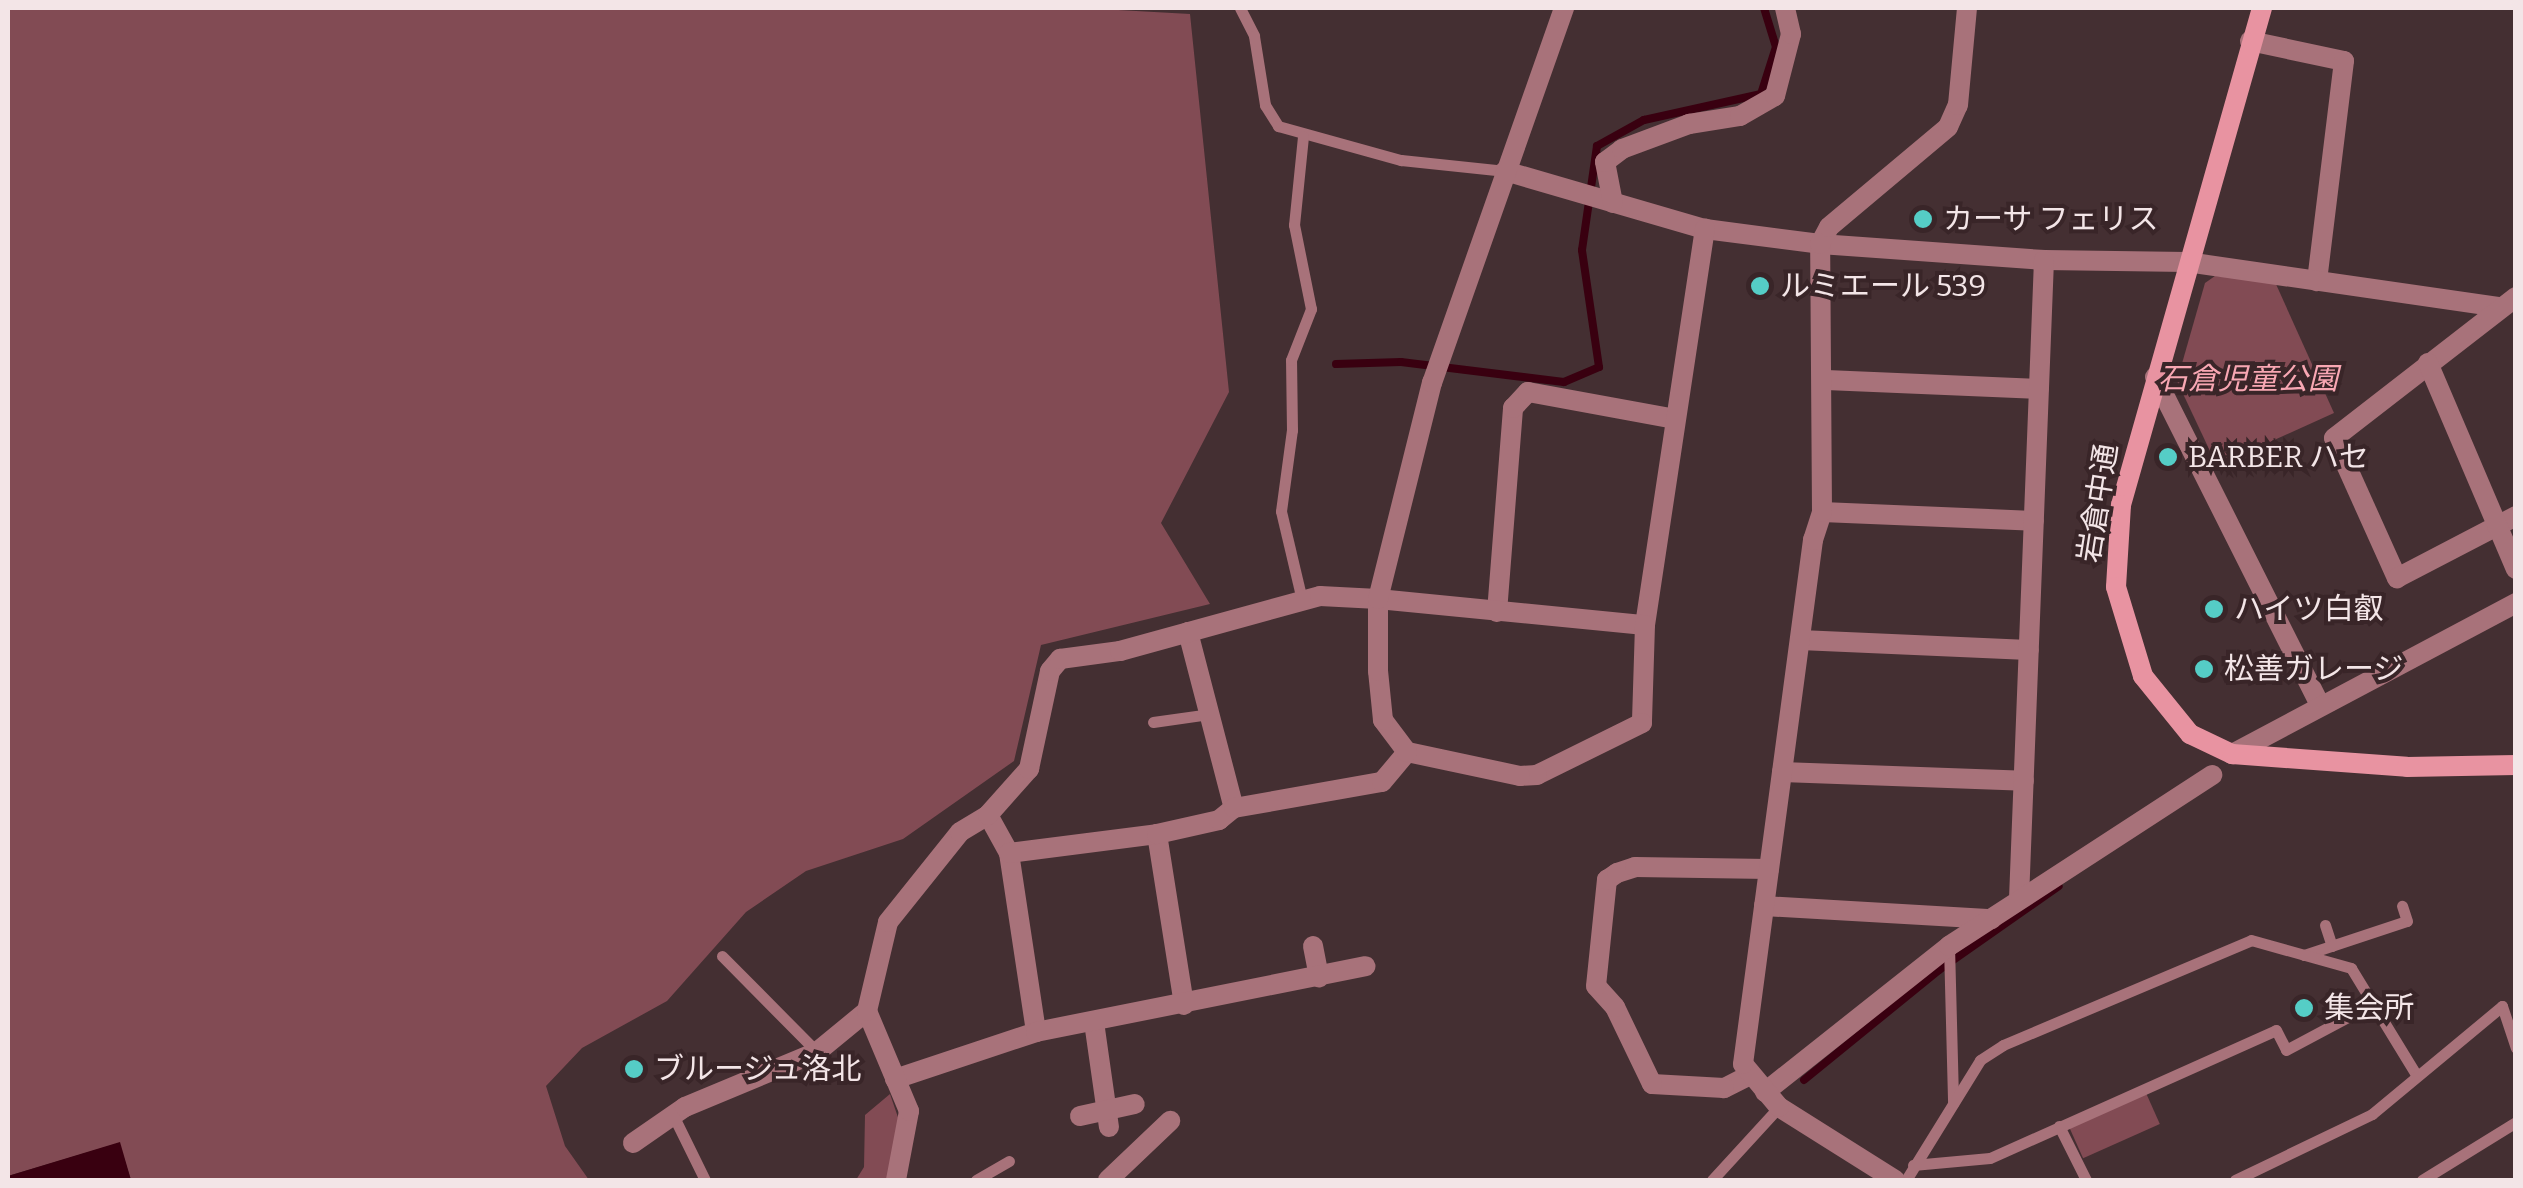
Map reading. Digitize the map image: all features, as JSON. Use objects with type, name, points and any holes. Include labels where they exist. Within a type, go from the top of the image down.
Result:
[{"type":"street","points":[[1564,8],[1432,384],[1378,599],[1383,720],[1407,752],[1537,775],[1629,735],[1642,723],[1645,625],[1705,228]]},
{"type":"street","points":[[1613,204],[1605,162],[1622,149],[1689,124],[1740,116],[1774,96],[1791,34],[1785,8]]},
{"type":"street","points":[[1894,1180],[1772,1100],[1743,1064],[1800,640],[1822,512],[1826,380],[1820,244],[1829,227],[1948,126],[1958,106],[1966,8]]},
{"type":"street","name":"岩倉中通","points":[[2262,8],[2187,262],[2122,505],[2116,587],[2144,676],[2168,714],[2190,734],[2232,754],[2407,767],[2516,765]]},
{"type":"street","points":[[2250,41],[2344,61],[2318,281]]},
{"type":"street","points":[[1505,171],[1705,228],[1820,244],[2044,260],[2187,262],[2508,302]]},
{"type":"street","points":[[2019,898],[2044,260]]},
{"type":"street","points":[[2506,520],[2397,578],[2334,438],[2508,302]]},
{"type":"street","points":[[2428,364],[2506,520],[2516,569]]},
{"type":"street","points":[[2155,377],[2320,705]]},
{"type":"street","points":[[1826,380],[2039,389]]},
{"type":"street","points":[[1497,612],[1513,408],[1528,392],[1675,419]]},
{"type":"street","points":[[1822,512],[2034,520]]},
{"type":"street","points":[[896,1180],[909,1111],[867,1010],[888,922],[960,832],[988,814],[1029,768],[1050,672],[1060,659],[1188,632],[1302,600],[1378,599],[1645,625]]},
{"type":"street","points":[[2232,754],[2516,603]]},
{"type":"street","points":[[1188,632],[1234,808]]},
{"type":"street","points":[[1800,640],[2028,650]]},
{"type":"street","points":[[1009,853],[1156,834],[1219,820],[1234,808],[1382,782],[1407,752]]},
{"type":"street","points":[[1782,772],[2024,781]]},
{"type":"street","points":[[1772,1100],[2019,898],[2212,775]]},
{"type":"street","points":[[988,814],[1009,853],[1036,1032]]},
{"type":"street","points":[[1156,834],[1184,1005]]},
{"type":"street","points":[[1750,1075],[1724,1088],[1652,1084],[1615,1007],[1596,986],[1607,880],[1617,873],[1636,867],[1769,869]]},
{"type":"street","points":[[1764,906],[1992,919]]},
{"type":"street","points":[[1313,946],[1319,977]]},
{"type":"street","points":[[895,1079],[1036,1032],[1365,966]]},
{"type":"street","points":[[633,1143],[673,1115],[817,1052],[867,1010]]},
{"type":"street","points":[[1094,1022],[1108,1118]]},
{"type":"street","points":[[1080,1116],[1108,1118],[1135,1104]]},
{"type":"street","points":[[1108,1180],[1170,1122]]},
{"type":"lane","points":[[1240,8],[1254,36],[1264,105],[1278,126],[1303,136],[1402,160],[1505,171]]},
{"type":"lane","points":[[1302,600],[1281,510],[1292,430],[1291,360],[1311,310],[1294,225],[1303,136]]},
{"type":"lane","points":[[1153,722],[1210,714]]},
{"type":"lane","points":[[2304,955],[2407,922],[2402,906]]},
{"type":"lane","points":[[2325,925],[2332,946]]},
{"type":"lane","points":[[1906,1180],[1980,1060],[2003,1044],[2251,940],[2350,968],[2415,1073]]},
{"type":"lane","points":[[722,956],[817,1052]]},
{"type":"lane","points":[[1950,956],[1953,1103]]},
{"type":"lane","points":[[2236,1180],[2372,1114],[2415,1073],[2516,996]]},
{"type":"lane","points":[[1913,1165],[1990,1158],[2276,1030],[2286,1050],[2374,1003]]},
{"type":"lane","points":[[2502,1006],[2516,1048]]},
{"type":"lane","points":[[1712,1180],[1772,1100]]},
{"type":"lane","points":[[673,1115],[705,1180]]},
{"type":"lane","points":[[2422,1180],[2516,1122]]},
{"type":"lane","points":[[2059,1126],[2086,1180]]},
{"type":"lane","points":[[976,1180],[1009,1161]]},
{"type":"green space","points":[[8,8],[1082,8],[1190,14],[1229,392],[1161,523],[1210,604],[1041,645],[1014,761],[903,839],[806,871],[746,912],[667,1001],[582,1048],[546,1086],[565,1146],[589,1180],[131,1180],[119,1143],[8,1176]]},
{"type":"green space","name":"石倉児童公園","points":[[2215,276],[2275,282],[2334,413],[2217,466],[2177,381],[2205,283]]},
{"type":"green space","points":[[2146,1093],[2160,1124],[2083,1158],[2069,1127]]},
{"type":"green space","points":[[890,1094],[902,1129],[887,1180],[856,1180],[864,1167],[865,1115]]},
{"type":"shaded area","points":[[120,1142],[131,1180],[8,1180],[8,1176]]},
{"type":"waterway","points":[[1336,364],[1401,362],[1564,382],[1599,367],[1582,250],[1597,146],[1644,120],[1761,94],[1776,47],[1764,8]]},
{"type":"waterway","points":[[1804,1080],[1939,970],[2059,886]]},
{"type":"place","name":"カーサ フェリス","points":[[1923,219]]},
{"type":"place","name":"ルミエール 539","points":[[1760,286]]},
{"type":"place","name":"BARBER ハセ","points":[[2168,457]]},
{"type":"place","name":"ハイツ白叡","points":[[2214,609]]},
{"type":"place","name":"松善ガレージ","points":[[2204,669]]},
{"type":"place","name":"集会所","points":[[2304,1008]]},
{"type":"place","name":"ブルージュ洛北","points":[[634,1069]]}]
